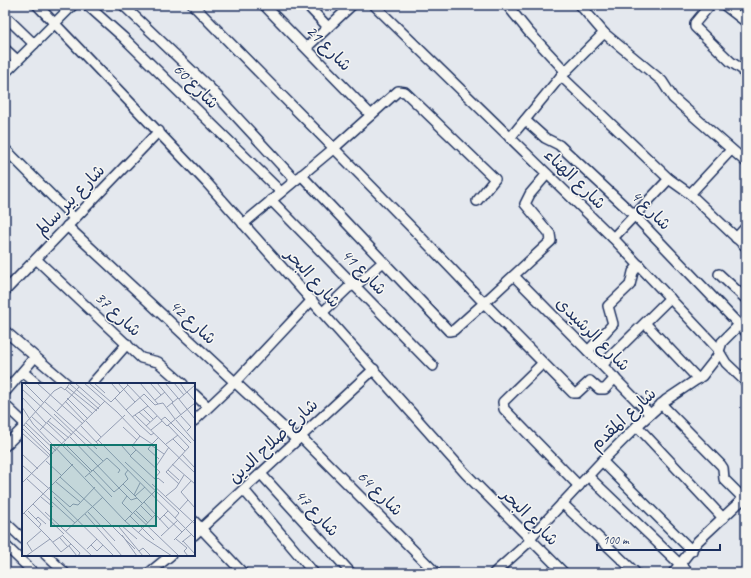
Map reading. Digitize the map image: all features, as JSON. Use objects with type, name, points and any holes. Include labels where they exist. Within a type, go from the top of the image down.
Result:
[{"type":"street","name":"شارع البحر","points":[[37,5],[158,130],[323,312],[466,474],[529,540],[564,573]]},
{"type":"street","points":[[5,73],[74,5]]},
{"type":"street","name":"شارع 60","points":[[87,5],[124,38],[280,192]]},
{"type":"street","points":[[123,5],[209,87],[383,262],[449,331],[454,330],[551,241],[550,234],[525,204],[530,194],[547,174]]},
{"type":"street","points":[[193,5],[333,149],[378,192],[484,303],[573,393],[577,393],[590,381],[599,389],[605,389],[615,378]]},
{"type":"street","name":"شارع 21","points":[[264,5],[307,47],[371,115]]},
{"type":"street","points":[[307,5],[328,27]]},
{"type":"street","name":"شارع الهناء","points":[[374,5],[613,238],[719,351],[726,363],[746,382]]},
{"type":"street","points":[[507,5],[563,74],[669,179],[690,194],[746,247]]},
{"type":"street","points":[[580,5],[604,33],[662,81],[673,98],[731,150],[745,159]]},
{"type":"street","points":[[710,5],[695,23],[695,27],[731,62],[743,70],[746,78]]},
{"type":"street","points":[[724,5],[746,22]]},
{"type":"street","points":[[307,47],[349,6]]},
{"type":"street","points":[[5,16],[34,44]]},
{"type":"street","points":[[510,138],[563,74],[604,33]]},
{"type":"street","points":[[5,49],[17,60]]},
{"type":"street","points":[[243,224],[333,149],[398,91],[405,92],[495,179],[478,201]]},
{"type":"street","name":"شارع 4","points":[[525,120],[544,138],[559,145],[634,215],[743,328]]},
{"type":"street","name":"شارع بير سالم","points":[[5,292],[158,130]]},
{"type":"street","points":[[5,149],[74,218]]},
{"type":"street","points":[[690,194],[731,150]]},
{"type":"street","points":[[613,238],[669,179]]},
{"type":"street","name":"شارع 41","points":[[271,200],[433,366]]},
{"type":"street","name":"شارع 42","points":[[67,226],[235,382],[299,438]]},
{"type":"street","points":[[736,238],[746,227]]},
{"type":"street","name":"شارع 37","points":[[36,259],[141,358],[161,364],[182,383]]},
{"type":"street","points":[[323,312],[348,288],[360,282],[383,262]]},
{"type":"street","points":[[588,351],[613,324],[608,306],[630,285],[633,272],[639,265]]},
{"type":"street","points":[[719,274],[746,299]]},
{"type":"street","name":"شارع الرشيدى","points":[[514,276],[650,414]]},
{"type":"street","points":[[602,365],[670,298]]},
{"type":"street","points":[[195,420],[235,382],[312,300]]},
{"type":"street","points":[[645,323],[698,379]]},
{"type":"street","name":"شارع المقدم","points":[[496,572],[529,540],[578,486],[637,426],[661,404],[698,379],[710,367],[722,342],[743,328]]},
{"type":"street","points":[[5,331],[66,383]]},
{"type":"street","points":[[93,383],[127,344]]},
{"type":"street","points":[[5,392],[35,358]]},
{"type":"street","points":[[543,363],[503,402],[504,409],[578,486]]},
{"type":"street","name":"شارع صلاح الدين","points":[[195,534],[374,370]]},
{"type":"street","points":[[23,372],[36,383]]},
{"type":"street","points":[[195,395],[208,407]]},
{"type":"street","points":[[661,404],[721,465],[724,479],[745,500],[698,541],[692,551],[673,573]]},
{"type":"street","points":[[5,405],[22,421]]},
{"type":"street","points":[[637,426],[723,518]]},
{"type":"street","points":[[5,446],[8,436],[22,429]]},
{"type":"street","name":"شارع 64","points":[[299,438],[436,573]]},
{"type":"street","points":[[602,461],[692,551]]},
{"type":"street","name":"شارع 47","points":[[261,474],[351,573]]},
{"type":"street","points":[[588,476],[689,573]]},
{"type":"street","points":[[244,490],[314,573]]},
{"type":"street","points":[[562,503],[636,573]]},
{"type":"street","points":[[5,522],[22,538]]},
{"type":"street","points":[[195,522],[243,573]]},
{"type":"street","points":[[5,545],[34,573]]},
{"type":"street","points":[[47,556],[65,573]]},
{"type":"street","points":[[150,573],[168,556]]}]
